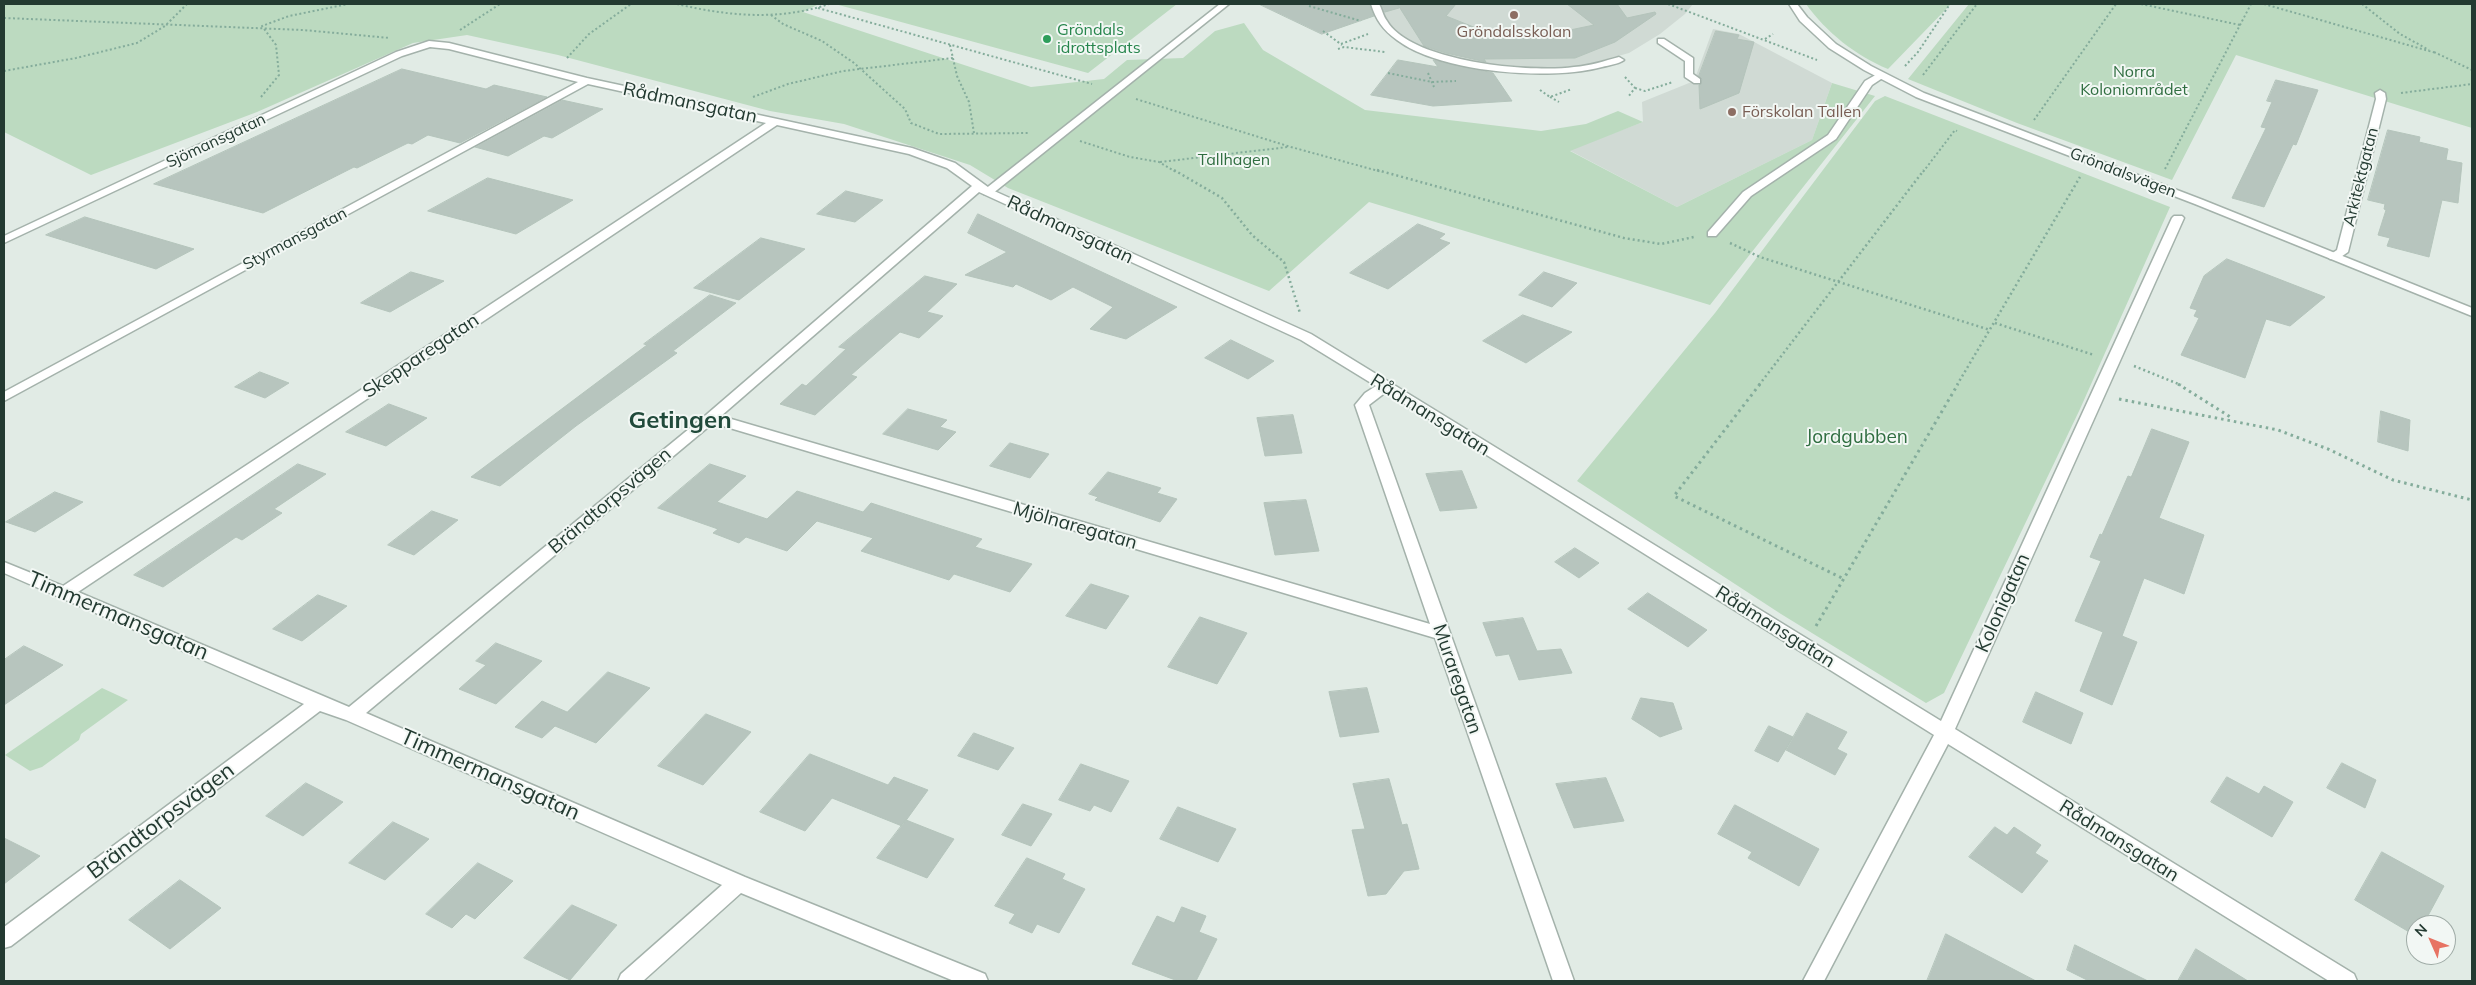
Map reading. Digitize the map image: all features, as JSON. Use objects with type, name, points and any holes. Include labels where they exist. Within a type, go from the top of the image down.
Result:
[{"type":"street","name":"Brändtorpsvägen","points":[[352,715],[983,189],[1114,92],[1225,4]]},
{"type":"street","points":[[1375,4],[1376,15],[1412,45],[1426,52],[1466,64],[1505,70],[1537,72],[1592,69],[1619,60]]},
{"type":"street","name":"Gröndalsvägen","points":[[1794,4],[1798,12],[1830,43],[1882,75],[1920,94],[2472,312]]},
{"type":"street","points":[[1662,41],[1690,60],[1688,75],[1697,81]]},
{"type":"street","name":"Rådmansgatan","points":[[429,44],[449,46],[587,81],[912,151],[938,160],[962,172],[983,189],[1306,337],[1558,495],[1805,645],[1944,734],[2347,981]]},
{"type":"street","name":"Sjömansgatan","points":[[4,240],[399,54],[429,44]]},
{"type":"street","points":[[1712,234],[1746,194],[1832,137],[1868,82],[1882,75]]},
{"type":"street","name":"Styrmansgatan","points":[[4,398],[587,81]]},
{"type":"street","name":"Arkitektgatan","points":[[2334,256],[2342,252],[2381,99],[2380,93]]},
{"type":"street","name":"Skepparegatan","points":[[66,592],[776,121]]},
{"type":"street","name":"Kolonigatan","points":[[1813,981],[1944,734],[2178,218]]},
{"type":"street","name":"Muraregatan","points":[[1386,387],[1370,396],[1362,405],[1440,633],[1564,981]]},
{"type":"street","name":"Mjölnaregatan","points":[[710,418],[1440,633]]},
{"type":"street","name":"Timmermansgatan","points":[[4,567],[66,592],[318,703],[352,715],[738,883],[978,981]]},
{"type":"street","name":"Brändtorpsvägen","points":[[4,939],[318,703]]},
{"type":"street","points":[[628,981],[738,883]]},
{"type":"path","points":[[4,71],[76,58],[137,43],[165,26],[187,4]]},
{"type":"path","points":[[262,26],[289,16],[348,4]]},
{"type":"path","points":[[4,18],[69,23],[165,26],[262,26],[368,34],[429,44],[457,32],[500,4]]},
{"type":"path","points":[[552,72],[590,34],[610,22],[631,4]]},
{"type":"path","points":[[678,4],[752,15],[771,15],[818,8],[828,4]]},
{"type":"path","points":[[1668,4],[1820,61]]},
{"type":"path","points":[[1882,75],[1905,66],[1918,52],[1950,4]]},
{"type":"path","points":[[1917,82],[1977,4]]},
{"type":"path","points":[[2031,125],[2116,4]]},
{"type":"path","points":[[2141,4],[2240,25]]},
{"type":"path","points":[[2163,174],[2251,4]]},
{"type":"path","points":[[2264,4],[2436,53]]},
{"type":"path","points":[[2362,4],[2400,34],[2472,70]]},
{"type":"path","points":[[1309,6],[1314,5],[1362,21],[1386,25]]},
{"type":"path","points":[[818,8],[1114,92],[1291,147],[1624,238],[1661,244],[1712,234],[1760,257],[1990,330]]},
{"type":"path","points":[[1341,44],[1386,25]]},
{"type":"path","points":[[260,98],[279,75],[276,45],[262,26]]},
{"type":"path","points":[[1323,31],[1334,36],[1344,47]]},
{"type":"path","points":[[1764,40],[1773,34]]},
{"type":"path","points":[[950,45],[957,76],[969,102],[974,133]]},
{"type":"path","points":[[1338,49],[1344,47],[1397,54],[1426,52]]},
{"type":"path","points":[[722,110],[779,86],[828,74],[893,63],[932,62],[953,58]]},
{"type":"path","points":[[1635,88],[1645,91],[1667,82],[1697,81]]},
{"type":"path","points":[[2380,93],[2402,93],[2472,84]]},
{"type":"path","points":[[1550,97],[1559,102]]},
{"type":"path","points":[[1844,579],[1674,496],[1955,130],[1964,134]]},
{"type":"path","points":[[1159,162],[1291,147]]},
{"type":"path","points":[[1805,645],[2080,177],[2071,174]]},
{"type":"path","points":[[1995,323],[2143,369],[2182,386],[2234,420]]},
{"type":"path","points":[[2096,398],[2137,401],[2278,430],[2328,449],[2393,480],[2472,500]]},
{"type":"shaded area","points":[[1380,4],[1693,4],[1685,14],[1660,34],[1629,53],[1574,68],[1533,69],[1474,63],[1428,50],[1406,39],[1393,28],[1382,13]]},
{"type":"shaded area","name":"Förskolan Tallen","points":[[1713,29],[1739,34],[1832,83],[1812,140],[1677,207],[1569,150],[1643,122],[1642,102],[1694,81]]},
{"type":"green space","name":"Tallhagen","points":[[4,4],[819,4],[803,12],[1031,87],[1104,79],[1127,60],[1183,58],[1215,31],[1244,23],[1263,50],[1365,110],[1541,131],[1586,124],[1618,111],[1643,122],[1570,151],[1677,207],[1812,140],[1832,83],[1875,96],[1710,305],[1369,202],[1269,291],[1008,188],[970,165],[844,124],[770,111],[558,55],[467,35],[413,43],[257,112],[91,175],[4,132]]},
{"type":"green space","name":"Gröndals idrottsplats","points":[[835,4],[1177,4],[1088,73]]},
{"type":"green space","points":[[1806,4],[1951,4],[1888,69],[1864,57],[1842,42]]},
{"type":"green space","name":"Norra Koloniområdet","points":[[1969,4],[2472,4],[2472,128],[2236,55],[2172,180],[2017,123],[1908,79]]},
{"type":"green space","name":"Jordgubben","points":[[1885,96],[2170,207],[2080,409],[1944,693],[1926,703],[1781,614],[1577,481],[1715,313],[1875,101]]},
{"type":"green space","points":[[102,688],[128,700],[81,734],[79,740],[42,767],[30,771],[5,755]]},
{"type":"building","points":[[1259,4],[1369,4],[1374,16],[1322,34]]},
{"type":"building","points":[[1381,4],[1456,4],[1446,16],[1491,34],[1527,39],[1594,25],[1567,4],[1617,4],[1627,18],[1655,12],[1656,14],[1615,42],[1575,58],[1484,59],[1486,62],[1424,46],[1398,5],[1399,8],[1385,12]]},
{"type":"building","points":[[1716,31],[1739,35],[1737,39],[1754,42],[1739,93],[1700,109],[1699,85],[1702,79],[1699,76]]},
{"type":"building","points":[[1398,60],[1438,67],[1433,60],[1493,73],[1512,101],[1433,106],[1371,95]]},
{"type":"building","points":[[402,69],[486,89],[494,85],[547,97],[460,143],[428,135],[412,144],[408,143],[357,168],[354,167],[263,213],[154,184]]},
{"type":"building","points":[[2276,80],[2318,90],[2296,145],[2293,144],[2264,207],[2232,198],[2266,128],[2261,127],[2272,102],[2267,101]]},
{"type":"building","points":[[562,100],[603,109],[552,138],[544,136],[508,156],[475,147]]},
{"type":"building","points":[[2388,130],[2420,137],[2419,142],[2448,149],[2446,160],[2462,163],[2458,203],[2442,200],[2429,257],[2387,246],[2390,238],[2378,235],[2386,210],[2384,209],[2385,204],[2368,200]]},
{"type":"building","points":[[488,178],[573,200],[516,234],[428,211]]},
{"type":"building","points":[[846,191],[883,200],[855,222],[817,214]]},
{"type":"building","points":[[978,214],[1177,307],[1126,339],[1090,329],[1113,307],[1073,287],[1051,300],[1016,284],[1013,287],[965,275],[1007,252],[968,233]]},
{"type":"building","points":[[85,217],[194,249],[156,269],[46,235]]},
{"type":"building","points":[[1418,224],[1445,234],[1439,239],[1450,243],[1388,289],[1350,273]]},
{"type":"building","points":[[761,238],[805,249],[739,300],[694,288]]},
{"type":"building","points":[[2227,259],[2325,297],[2290,326],[2266,319],[2245,378],[2181,355],[2199,318],[2194,316],[2197,310],[2190,308],[2204,276]]},
{"type":"building","points":[[411,272],[444,281],[390,312],[361,303]]},
{"type":"building","points":[[1544,272],[1577,283],[1552,307],[1519,295]]},
{"type":"building","points":[[925,276],[957,284],[927,312],[943,316],[919,338],[900,332],[851,375],[857,377],[815,415],[780,404],[802,384],[806,386],[846,349],[839,347]]},
{"type":"building","points":[[710,295],[736,303],[673,351],[677,353],[576,426],[500,486],[471,477],[647,345],[644,344]]},
{"type":"building","points":[[1523,315],[1572,332],[1526,363],[1483,341]]},
{"type":"building","points":[[1231,340],[1274,361],[1248,379],[1205,358]]},
{"type":"building","points":[[260,372],[289,383],[265,398],[235,387]]},
{"type":"building","points":[[389,404],[427,418],[386,446],[346,432]]},
{"type":"building","points":[[908,409],[947,420],[940,427],[956,432],[938,450],[883,434]]},
{"type":"building","points":[[2381,411],[2410,420],[2408,451],[2378,442]]},
{"type":"building","points":[[1293,415],[1302,453],[1265,456],[1257,418]]},
{"type":"building","points":[[2152,429],[2189,442],[2159,518],[2204,535],[2184,594],[2144,578],[2122,636],[2137,642],[2112,705],[2080,691],[2103,632],[2075,621],[2101,561],[2090,557],[2100,534],[2102,535],[2128,476],[2131,477]]},
{"type":"building","points":[[1010,443],[1049,454],[1030,478],[990,466]]},
{"type":"building","points":[[298,464],[326,474],[274,509],[282,513],[242,540],[236,537],[163,587],[134,575]]},
{"type":"building","points":[[710,464],[746,476],[717,502],[767,519],[797,491],[863,512],[871,503],[982,539],[975,547],[1032,564],[1010,592],[954,574],[949,580],[861,551],[873,538],[817,521],[787,551],[746,537],[739,543],[713,533],[718,529],[658,508]]},
{"type":"building","points":[[1462,471],[1477,508],[1440,511],[1426,474]]},
{"type":"building","points":[[1108,472],[1161,488],[1157,493],[1177,499],[1160,522],[1095,500],[1098,497],[1089,494]]},
{"type":"building","points":[[55,492],[83,502],[35,532],[6,522]]},
{"type":"building","points":[[1306,500],[1319,551],[1275,555],[1264,503]]},
{"type":"building","points":[[432,511],[458,520],[414,555],[388,545]]},
{"type":"building","points":[[1575,548],[1599,563],[1579,578],[1555,562]]},
{"type":"building","points":[[1091,584],[1129,596],[1106,629],[1066,616]]},
{"type":"building","points":[[1648,593],[1707,630],[1688,647],[1628,609]]},
{"type":"building","points":[[318,595],[347,606],[302,641],[273,629]]},
{"type":"building","points":[[1200,617],[1247,633],[1217,684],[1168,667]]},
{"type":"building","points":[[1523,618],[1537,651],[1561,649],[1572,673],[1519,680],[1509,654],[1496,656],[1483,623]]},
{"type":"building","points":[[496,643],[542,661],[496,704],[459,689],[486,665],[476,661]]},
{"type":"building","points":[[24,646],[63,665],[4,705],[4,660]]},
{"type":"building","points":[[608,672],[650,688],[596,743],[555,726],[542,738],[515,727],[542,701],[567,712]]},
{"type":"building","points":[[1367,688],[1379,732],[1340,737],[1329,692]]},
{"type":"building","points":[[2036,692],[2083,713],[2071,744],[2023,722]]},
{"type":"building","points":[[1641,698],[1673,703],[1682,729],[1660,737],[1632,719]]},
{"type":"building","points":[[1807,713],[1847,732],[1837,749],[1847,754],[1835,775],[1786,750]]},
{"type":"building","points":[[706,714],[751,732],[703,785],[658,766]]},
{"type":"building","points":[[1769,726],[1793,737],[1778,762],[1755,751]]},
{"type":"building","points":[[974,733],[1014,748],[998,770],[958,756]]},
{"type":"building","points":[[810,754],[888,785],[894,777],[928,790],[902,826],[832,798],[805,831],[760,812]]},
{"type":"building","points":[[2342,763],[2376,780],[2365,808],[2327,788]]},
{"type":"building","points":[[1081,764],[1129,781],[1111,812],[1094,805],[1090,811],[1059,800]]},
{"type":"building","points":[[2227,777],[2259,794],[2264,786],[2293,802],[2272,837],[2211,802]]},
{"type":"building","points":[[1606,778],[1624,821],[1574,828],[1556,784]]},
{"type":"building","points":[[1389,779],[1402,825],[1407,824],[1419,869],[1404,871],[1386,894],[1368,896],[1352,830],[1365,829],[1353,784]]},
{"type":"building","points":[[306,783],[343,802],[303,836],[266,816]]},
{"type":"building","points":[[1023,804],[1052,814],[1031,846],[1002,835]]},
{"type":"building","points":[[1735,805],[1819,849],[1799,886],[1748,858],[1752,852],[1718,834]]},
{"type":"building","points":[[1178,807],[1236,829],[1218,862],[1160,839]]},
{"type":"building","points":[[906,820],[954,839],[927,878],[877,858]]},
{"type":"building","points":[[393,822],[429,839],[385,880],[349,863]]},
{"type":"building","points":[[1995,827],[2007,835],[2014,827],[2041,845],[2035,853],[2048,861],[2022,893],[1969,857]]},
{"type":"building","points":[[4,838],[40,856],[4,884]]},
{"type":"building","points":[[2382,852],[2444,886],[2428,915],[2406,915],[2406,930],[2355,900]]},
{"type":"building","points":[[1027,858],[1065,874],[1062,879],[1085,889],[1059,933],[1037,924],[1032,933],[1009,923],[1015,914],[995,906]]},
{"type":"building","points":[[478,863],[513,881],[475,919],[466,914],[452,928],[426,914]]},
{"type":"building","points":[[180,880],[221,908],[170,949],[129,920]]},
{"type":"building","points":[[572,905],[617,925],[570,980],[524,958]]},
{"type":"building","points":[[1182,907],[1206,916],[1199,932],[1217,939],[1196,981],[1178,981],[1132,964],[1157,916],[1174,923]]},
{"type":"building","points":[[1946,934],[2036,981],[1927,981]]},
{"type":"building","points":[[2075,945],[2148,981],[2089,981],[2067,970]]},
{"type":"building","points":[[2196,949],[2248,981],[2178,981]]},
{"type":"place","name":"Gröndalsskolan","points":[[1514,15]]},
{"type":"place","name":"Gröndals idrottsplats","points":[[1047,39]]},
{"type":"place","name":"Förskolan Tallen","points":[[1732,112]]},
{"type":"district","name":"Getingen","points":[[680,421]]}]
